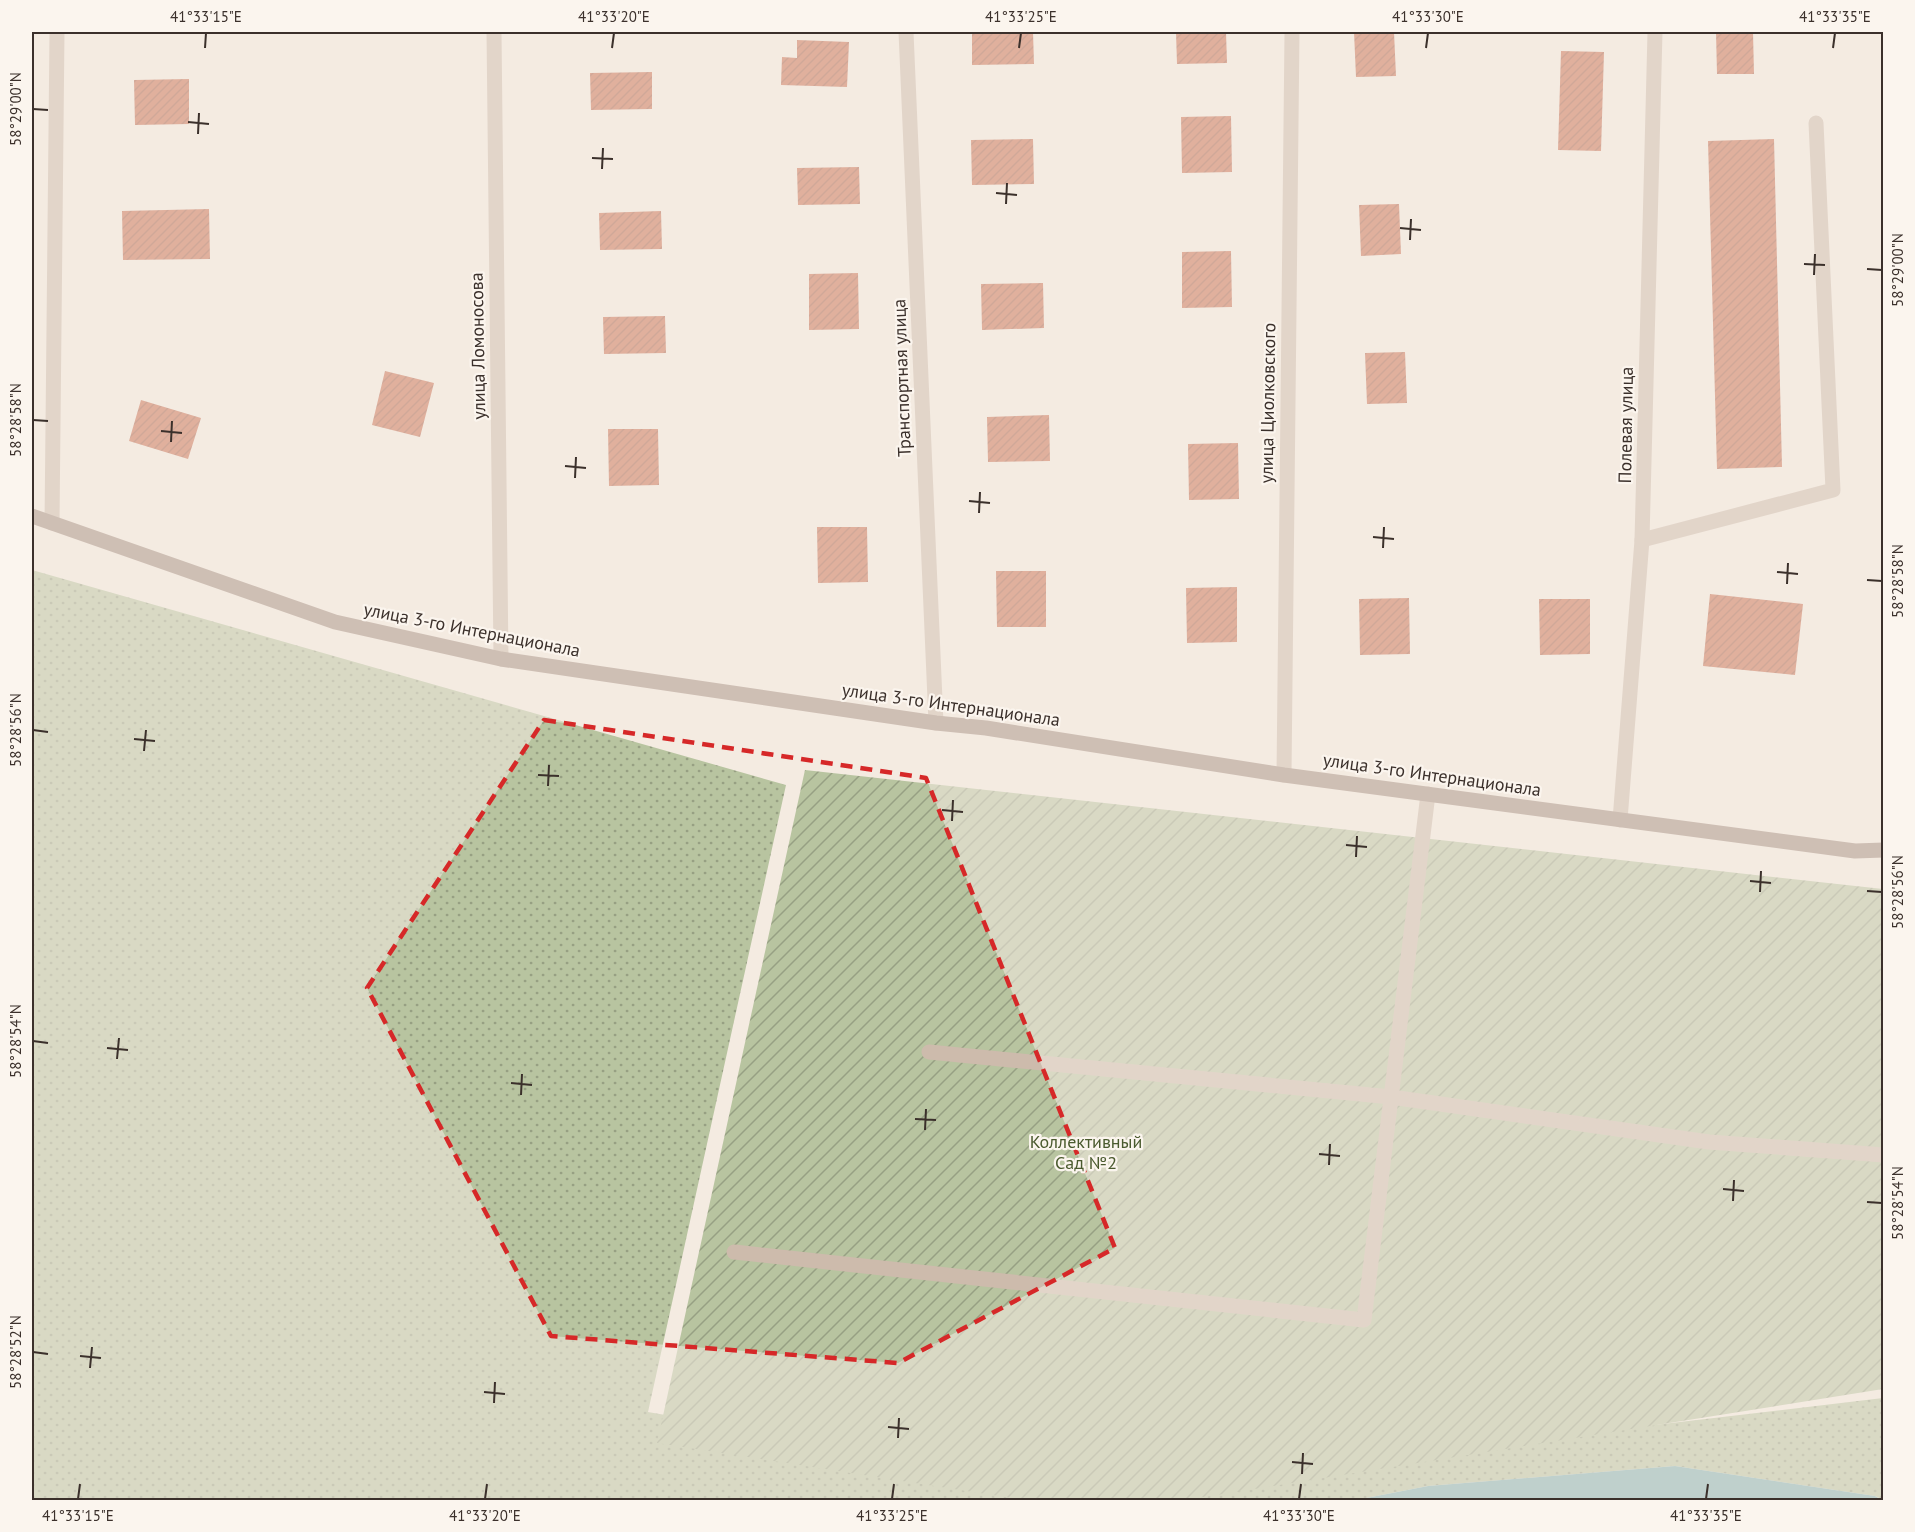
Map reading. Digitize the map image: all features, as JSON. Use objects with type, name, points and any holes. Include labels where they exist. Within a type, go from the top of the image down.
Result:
[{"type":"main road","name":"улица 3-го Интернационала","points":[[32,516],[335,622],[501,659],[936,723],[986,728],[1284,775],[1855,851],[1884,850]]},
{"type":"street","points":[[52,523],[57,32]]},
{"type":"street","name":"улица Ломоносова","points":[[494,32],[501,659]]},
{"type":"street","name":"Транспортная улица","points":[[906,32],[936,723]]},
{"type":"street","name":"улица Циолковского","points":[[1284,775],[1292,32]]},
{"type":"street","name":"Полевая улица","points":[[1620,820],[1642,540],[1655,32]]},
{"type":"street","points":[[1642,540],[1833,490],[1816,123]]},
{"type":"street","points":[[734,1252],[1364,1320],[1428,794]]},
{"type":"street","points":[[930,1052],[1391,1097],[1709,1142],[1884,1155]]},
{"type":"highlighted area","points":[[544,720],[926,778],[1115,1248],[898,1363],[551,1336],[367,988]]},
{"type":"green space","points":[[32,570],[786,785],[648,1412],[1103,1490],[1883,1398],[1883,1500],[1875,1496],[1675,1466],[1428,1486],[1356,1500],[32,1500]]},
{"type":"green space","name":"Коллективный Сад №2","points":[[805,770],[1883,889],[1883,1389],[1185,1500],[1024,1500],[657,1443]]},
{"type":"water","points":[[1675,1466],[1875,1496],[1882,1500],[1356,1500],[1428,1486]]},
{"type":"building","points":[[972,32],[1033,32],[1034,64],[972,65]]},
{"type":"building","points":[[1176,32],[1226,32],[1227,63],[1177,64]]},
{"type":"building","points":[[1354,32],[1394,32],[1396,76],[1356,77]]},
{"type":"building","points":[[1716,32],[1753,32],[1754,74],[1717,74]]},
{"type":"building","points":[[797,40],[849,42],[847,87],[781,85],[782,57],[797,58]]},
{"type":"building","points":[[1561,51],[1604,52],[1601,151],[1558,150]]},
{"type":"building","points":[[652,72],[652,109],[591,110],[590,73]]},
{"type":"building","points":[[189,79],[189,124],[135,125],[134,80]]},
{"type":"building","points":[[1231,116],[1232,172],[1182,173],[1181,117]]},
{"type":"building","points":[[1033,139],[1034,184],[972,185],[971,140]]},
{"type":"building","points":[[1774,139],[1782,467],[1717,469],[1708,141]]},
{"type":"building","points":[[859,167],[860,204],[798,205],[797,168]]},
{"type":"building","points":[[1399,204],[1401,254],[1361,256],[1359,205]]},
{"type":"building","points":[[209,209],[210,259],[123,260],[122,211]]},
{"type":"building","points":[[661,211],[662,249],[600,250],[599,213]]},
{"type":"building","points":[[1231,251],[1232,307],[1182,308],[1182,252]]},
{"type":"building","points":[[858,273],[859,329],[809,330],[809,274]]},
{"type":"building","points":[[1043,283],[1044,328],[982,330],[981,284]]},
{"type":"building","points":[[665,316],[666,353],[604,354],[603,317]]},
{"type":"building","points":[[1405,352],[1407,403],[1367,404],[1365,353]]},
{"type":"building","points":[[385,371],[434,383],[420,437],[372,425]]},
{"type":"building","points":[[141,400],[201,418],[188,459],[129,441]]},
{"type":"building","points":[[1049,415],[1050,461],[988,462],[987,417]]},
{"type":"building","points":[[608,429],[658,429],[659,485],[609,486]]},
{"type":"building","points":[[1238,443],[1239,499],[1189,500],[1188,444]]},
{"type":"building","points":[[817,527],[867,527],[868,582],[818,583]]},
{"type":"building","points":[[996,571],[1046,571],[1046,627],[997,627]]},
{"type":"building","points":[[1237,587],[1237,642],[1187,643],[1186,588]]},
{"type":"building","points":[[1710,594],[1803,604],[1795,675],[1703,666]]},
{"type":"building","points":[[1409,598],[1410,654],[1360,655],[1359,599]]},
{"type":"building","points":[[1539,599],[1590,599],[1590,654],[1540,655]]}]
